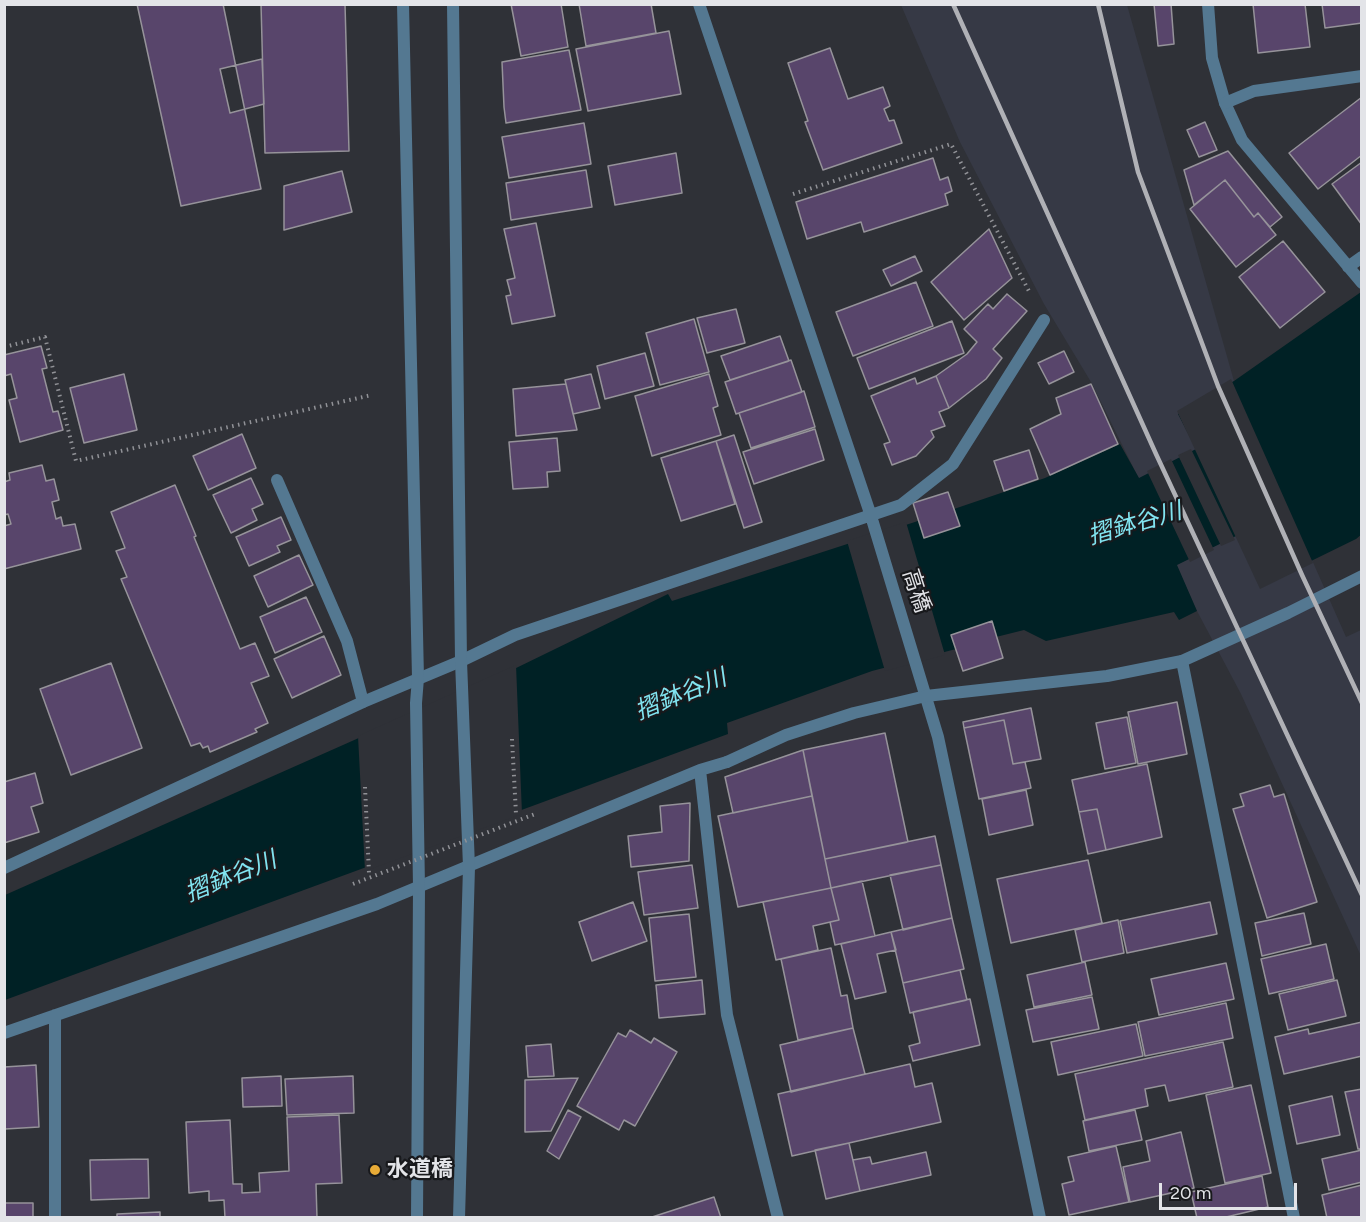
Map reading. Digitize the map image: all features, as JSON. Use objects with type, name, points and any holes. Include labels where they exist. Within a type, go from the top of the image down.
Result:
[{"type":"street","points":[[403,4],[418,678],[416,704],[419,886],[417,1218]]},
{"type":"street","points":[[453,4],[461,661],[469,867],[459,1218]]},
{"type":"street","name":"高橋","points":[[699,4],[871,516],[938,737],[1040,1218]]},
{"type":"street","points":[[1208,4],[1212,58],[1225,103],[1242,140],[1362,283]]},
{"type":"street","points":[[1225,103],[1254,91],[1362,76]]},
{"type":"street","points":[[1348,267],[1362,257]]},
{"type":"street","points":[[4,868],[363,702],[461,661],[515,635],[901,505],[953,464],[1044,320]]},
{"type":"street","points":[[277,480],[347,641],[363,702]]},
{"type":"street","points":[[4,1033],[377,904],[700,770],[727,762],[786,735],[854,713],[926,696],[1107,675],[1182,661],[1288,613],[1362,576]]},
{"type":"street","points":[[1182,661],[1294,1218]]},
{"type":"street","points":[[700,770],[728,1015],[778,1218]]},
{"type":"street","points":[[55,1015],[55,1218]]},
{"type":"path","points":[[784,197],[951,144],[1044,320]]},
{"type":"path","points":[[4,347],[45,337],[76,461],[372,395]]},
{"type":"path","points":[[512,740],[516,821]]},
{"type":"path","points":[[365,787],[369,877]]},
{"type":"path","points":[[353,884],[535,813]]},
{"type":"shaded area","points":[[901,5],[1127,5],[1234,381],[1178,414],[1197,449],[1139,479],[1091,382],[1044,304],[960,142]]},
{"type":"shaded area","points":[[1236,535],[1260,586],[1312,560],[1346,637],[1361,630],[1361,956],[1241,694],[1197,611],[1176,565]]},
{"type":"water","name":"摺鉢谷川","points":[[1361,292],[1362,534],[1356,539],[1260,586],[1236,536],[1177,565],[1197,611],[1179,620],[1174,612],[1046,641],[1024,630],[996,637],[991,621],[951,635],[956,649],[872,671],[727,723],[728,734],[5,1000],[5,895],[512,670],[668,594],[672,601],[918,521],[925,538],[959,526],[954,509],[1045,478],[1120,444],[1139,478],[1196,449],[1178,414],[1234,381]]},
{"type":"pier","points":[[1231,379],[1313,563],[1260,589],[1177,411]]},
{"type":"pier","points":[[1191,449],[1235,540],[1221,546],[1178,455]]},
{"type":"pier","points":[[1171,459],[1214,550],[1190,562],[1147,471]]},
{"type":"pier","points":[[906,522],[945,655],[885,671],[847,541]]},
{"type":"pier","points":[[516,665],[522,814],[365,871],[358,736]]},
{"type":"building","points":[[137,4],[223,4],[261,189],[181,206]]},
{"type":"building","points":[[261,4],[345,4],[349,151],[265,153]]},
{"type":"building","points":[[511,4],[561,4],[568,47],[521,56]]},
{"type":"building","points":[[579,4],[651,4],[656,33],[586,46]]},
{"type":"building","points":[[1154,4],[1171,4],[1174,44],[1158,46]]},
{"type":"building","points":[[1253,4],[1305,4],[1310,47],[1258,53]]},
{"type":"building","points":[[1322,4],[1362,4],[1362,23],[1325,28]]},
{"type":"building","points":[[669,31],[681,94],[588,111],[576,49]]},
{"type":"building","points":[[830,48],[848,99],[883,87],[890,106],[884,109],[889,121],[894,120],[902,143],[823,170],[805,122],[808,121],[788,63]]},
{"type":"building","points":[[569,50],[581,110],[506,123],[502,62]]},
{"type":"building","points":[[262,59],[264,104],[230,113],[220,69]]},
{"type":"building","points":[[1362,97],[1362,155],[1318,189],[1289,153]]},
{"type":"building","points":[[1205,122],[1217,150],[1199,157],[1187,130]]},
{"type":"building","points":[[584,123],[591,164],[509,178],[502,137]]},
{"type":"building","points":[[1228,151],[1282,217],[1270,227],[1258,213],[1254,217],[1225,180],[1194,205],[1184,170]]},
{"type":"building","points":[[676,153],[682,193],[615,205],[608,166]]},
{"type":"building","points":[[933,158],[940,180],[948,177],[952,191],[945,194],[948,205],[864,232],[861,222],[807,239],[796,202]]},
{"type":"building","points":[[1362,162],[1362,225],[1332,184]]},
{"type":"building","points":[[586,170],[592,207],[511,220],[506,183]]},
{"type":"building","points":[[342,171],[352,212],[284,230],[284,186]]},
{"type":"building","points":[[1225,180],[1254,217],[1258,213],[1276,235],[1236,267],[1190,209]]},
{"type":"building","points":[[536,223],[555,316],[512,324],[506,296],[511,295],[507,280],[515,278],[504,229]]},
{"type":"building","points":[[989,229],[1012,278],[964,320],[931,282]]},
{"type":"building","points":[[1283,241],[1325,292],[1280,328],[1239,277]]},
{"type":"building","points":[[915,256],[922,271],[891,286],[883,270]]},
{"type":"building","points":[[916,282],[933,326],[853,356],[836,312]]},
{"type":"building","points":[[1007,294],[1027,311],[993,349],[1002,358],[986,379],[949,408],[936,376],[967,354],[977,342],[964,329],[988,304],[993,309]]},
{"type":"building","points":[[736,309],[745,343],[707,353],[697,318]]},
{"type":"building","points":[[694,319],[709,372],[660,385],[646,333]]},
{"type":"building","points":[[952,321],[964,353],[869,389],[857,358]]},
{"type":"building","points":[[780,336],[789,361],[730,380],[721,356]]},
{"type":"building","points":[[41,346],[47,368],[42,369],[53,412],[58,411],[63,430],[20,442],[9,400],[17,398],[11,374],[4,376],[4,355]]},
{"type":"building","points":[[1064,351],[1074,372],[1049,384],[1038,363]]},
{"type":"building","points":[[645,353],[654,386],[605,399],[597,366]]},
{"type":"building","points":[[791,360],[802,392],[736,414],[725,382]]},
{"type":"building","points":[[124,374],[137,430],[84,443],[70,388]]},
{"type":"building","points":[[591,374],[600,408],[573,414],[565,380]]},
{"type":"building","points":[[709,374],[718,406],[713,408],[721,435],[652,456],[635,396]]},
{"type":"building","points":[[936,376],[949,408],[939,412],[945,426],[931,431],[934,437],[916,456],[892,465],[884,444],[890,442],[871,396],[915,378],[917,384]]},
{"type":"building","points":[[566,384],[577,430],[516,436],[513,389]]},
{"type":"building","points":[[1091,384],[1118,444],[1050,475],[1030,429],[1061,414],[1056,398]]},
{"type":"building","points":[[804,391],[815,427],[751,448],[739,413]]},
{"type":"building","points":[[815,429],[824,460],[754,484],[743,452]]},
{"type":"building","points":[[242,434],[256,468],[208,490],[193,456]]},
{"type":"building","points":[[734,435],[762,522],[744,528],[716,441]]},
{"type":"building","points":[[557,438],[560,471],[547,472],[548,487],[513,489],[509,442]]},
{"type":"building","points":[[716,441],[735,504],[681,521],[661,458]]},
{"type":"building","points":[[1029,450],[1038,479],[1004,491],[994,461]]},
{"type":"building","points":[[42,465],[46,481],[54,479],[59,500],[52,502],[56,519],[61,517],[63,526],[75,524],[81,549],[4,569],[4,526],[11,524],[8,514],[4,515],[4,482],[10,480],[9,473]]},
{"type":"building","points":[[251,478],[263,504],[252,509],[257,520],[231,533],[213,495]]},
{"type":"building","points":[[175,485],[240,649],[255,643],[269,676],[251,683],[268,723],[255,729],[257,732],[210,752],[208,746],[203,748],[200,743],[191,746],[121,579],[127,577],[116,551],[125,548],[111,512]]},
{"type":"building","points":[[948,492],[960,526],[924,538],[913,503]]},
{"type":"building","points":[[281,517],[291,540],[277,546],[280,552],[249,566],[236,537]]},
{"type":"building","points":[[299,555],[313,585],[268,607],[254,576]]},
{"type":"building","points":[[306,597],[322,632],[275,653],[260,617]]},
{"type":"building","points":[[992,621],[1003,658],[963,671],[951,635]]},
{"type":"building","points":[[324,636],[341,675],[292,698],[274,659]]},
{"type":"building","points":[[111,663],[142,748],[71,775],[40,689]]},
{"type":"building","points":[[1177,702],[1187,754],[1138,764],[1128,712]]},
{"type":"building","points":[[1031,708],[1041,759],[1013,764],[1004,720],[964,728],[963,722]]},
{"type":"building","points":[[1127,717],[1136,763],[1105,769],[1096,723]]},
{"type":"building","points":[[1004,720],[1013,764],[1025,762],[1031,788],[979,799],[964,728]]},
{"type":"building","points":[[885,733],[908,842],[825,859],[803,750]]},
{"type":"building","points":[[803,750],[812,796],[733,813],[725,777]]},
{"type":"building","points":[[1147,764],[1162,837],[1106,850],[1097,809],[1079,812],[1072,780]]},
{"type":"building","points":[[35,773],[43,803],[31,807],[39,832],[4,843],[4,782]]},
{"type":"building","points":[[1270,785],[1274,797],[1284,794],[1317,902],[1267,918],[1233,809],[1244,806],[1240,794]]},
{"type":"building","points":[[1026,790],[1033,825],[989,835],[982,799]]},
{"type":"building","points":[[812,796],[831,888],[738,907],[718,816]]},
{"type":"building","points":[[690,803],[689,861],[631,867],[628,836],[662,832],[660,806]]},
{"type":"building","points":[[1097,809],[1106,850],[1088,854],[1079,812]]},
{"type":"building","points":[[935,836],[941,865],[831,888],[825,859]]},
{"type":"building","points":[[1088,860],[1102,923],[1011,943],[997,879]]},
{"type":"building","points":[[692,865],[698,908],[644,915],[638,872]]},
{"type":"building","points":[[941,865],[952,918],[903,930],[890,875]]},
{"type":"building","points":[[862,881],[875,936],[835,945],[830,922],[839,920],[831,888]]},
{"type":"building","points":[[831,888],[839,920],[813,926],[818,950],[776,960],[763,902]]},
{"type":"building","points":[[633,902],[647,941],[592,961],[579,922]]},
{"type":"building","points":[[1210,902],[1217,934],[1127,953],[1120,921]]},
{"type":"building","points":[[1304,913],[1311,944],[1262,956],[1255,923]]},
{"type":"building","points":[[689,914],[696,977],[655,981],[649,918]]},
{"type":"building","points":[[952,918],[964,969],[903,983],[891,932]]},
{"type":"building","points":[[1118,920],[1124,953],[1082,962],[1075,930]]},
{"type":"building","points":[[891,932],[896,950],[877,954],[886,992],[855,999],[841,944]]},
{"type":"building","points":[[1326,944],[1334,979],[1269,994],[1261,959]]},
{"type":"building","points":[[831,948],[841,996],[847,995],[853,1028],[798,1040],[781,959]]},
{"type":"building","points":[[1085,962],[1092,995],[1034,1007],[1027,975]]},
{"type":"building","points":[[1226,963],[1234,999],[1159,1015],[1151,979]]},
{"type":"building","points":[[960,970],[967,1000],[910,1013],[903,983]]},
{"type":"building","points":[[702,980],[705,1014],[659,1018],[656,985]]},
{"type":"building","points":[[1337,980],[1346,1016],[1288,1030],[1279,994]]},
{"type":"building","points":[[1092,997],[1099,1029],[1033,1042],[1026,1010]]},
{"type":"building","points":[[970,999],[980,1045],[913,1061],[909,1046],[920,1043],[913,1012]]},
{"type":"building","points":[[1226,1003],[1233,1038],[1145,1056],[1138,1022]]},
{"type":"building","points":[[1362,1022],[1362,1056],[1284,1074],[1275,1037],[1308,1029],[1309,1034]]},
{"type":"building","points":[[1136,1024],[1143,1056],[1058,1075],[1051,1042]]},
{"type":"building","points":[[853,1028],[865,1074],[791,1092],[780,1045]]},
{"type":"building","points":[[630,1030],[651,1043],[654,1038],[677,1052],[635,1126],[624,1120],[619,1130],[577,1106],[618,1033],[626,1037]]},
{"type":"building","points":[[1223,1042],[1233,1087],[1169,1101],[1165,1085],[1145,1089],[1148,1106],[1085,1120],[1075,1074]]},
{"type":"building","points":[[551,1044],[554,1076],[528,1077],[526,1046]]},
{"type":"building","points":[[910,1064],[915,1087],[932,1083],[941,1122],[792,1156],[778,1094]]},
{"type":"building","points":[[36,1065],[39,1127],[5,1129],[4,1138],[4,1067]]},
{"type":"building","points":[[281,1076],[282,1106],[243,1107],[242,1078]]},
{"type":"building","points":[[353,1076],[354,1113],[287,1115],[285,1079]]},
{"type":"building","points":[[578,1078],[551,1131],[525,1132],[525,1080]]},
{"type":"building","points":[[1251,1085],[1271,1173],[1225,1183],[1206,1095]]},
{"type":"building","points":[[1362,1089],[1362,1149],[1358,1149],[1345,1092]]},
{"type":"building","points":[[1332,1096],[1340,1135],[1297,1144],[1289,1106]]},
{"type":"building","points":[[568,1110],[581,1117],[559,1159],[547,1151]]},
{"type":"building","points":[[1135,1110],[1142,1140],[1089,1151],[1083,1121]]},
{"type":"building","points":[[339,1115],[342,1183],[316,1184],[317,1218],[225,1218],[224,1200],[209,1201],[209,1191],[189,1193],[186,1122],[230,1120],[233,1184],[242,1184],[242,1193],[260,1192],[259,1173],[289,1171],[287,1117]]},
{"type":"building","points":[[1181,1132],[1194,1188],[1130,1202],[1123,1167],[1150,1161],[1146,1141]]},
{"type":"building","points":[[849,1143],[860,1191],[826,1199],[815,1150]]},
{"type":"building","points":[[1116,1146],[1129,1202],[1069,1215],[1062,1184],[1074,1181],[1068,1157]]},
{"type":"building","points":[[1362,1150],[1362,1182],[1329,1190],[1322,1159]]},
{"type":"building","points":[[926,1152],[931,1175],[860,1191],[853,1160],[870,1157],[872,1164]]},
{"type":"building","points":[[148,1159],[149,1198],[91,1200],[90,1160]]},
{"type":"building","points":[[1262,1176],[1268,1207],[1222,1218],[1197,1218],[1191,1192]]},
{"type":"building","points":[[1362,1185],[1362,1218],[1327,1218],[1322,1195]]},
{"type":"building","points":[[714,1197],[721,1218],[649,1218]]},
{"type":"building","points":[[4,1203],[33,1203],[33,1218],[4,1218]]},
{"type":"building","points":[[160,1212],[160,1218],[117,1218],[117,1214]]},
{"type":"railway","points":[[953,4],[1156,454],[1362,895]]},
{"type":"railway","points":[[1098,4],[1138,172],[1218,386],[1362,703]]},
{"type":"place","name":"水道橋","points":[[375,1170]]}]
